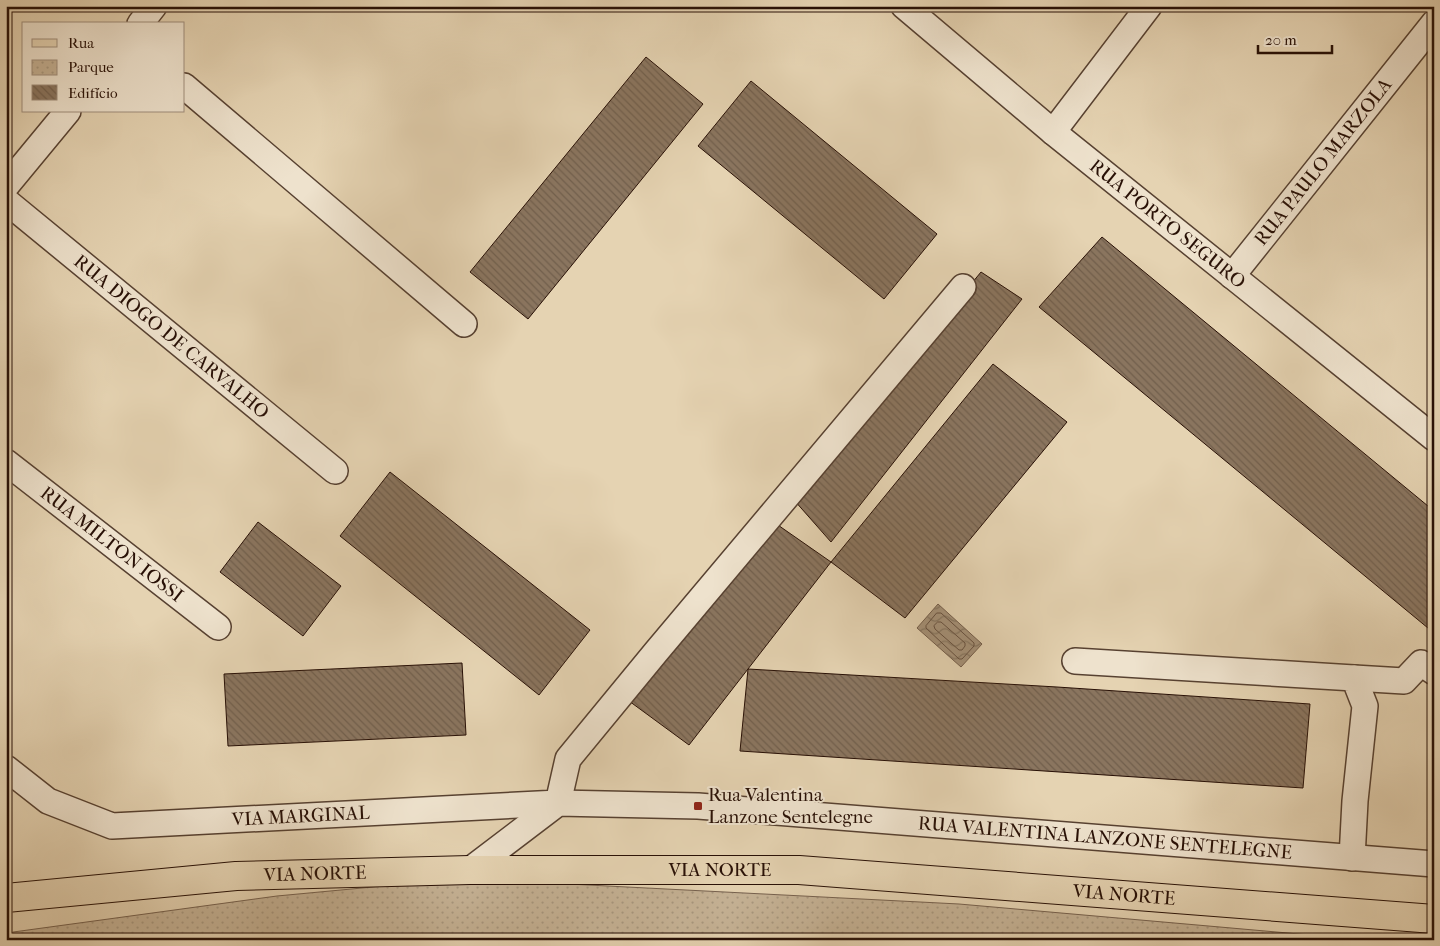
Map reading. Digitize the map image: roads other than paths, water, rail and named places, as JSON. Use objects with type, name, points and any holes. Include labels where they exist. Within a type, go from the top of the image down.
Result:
[{"type":"main road","name":"VIA NORTE","points":[[12,898],[236,876],[470,870],[799,870],[1434,918]]},
{"type":"street","points":[[142,22],[154,6]]},
{"type":"street","name":"RUA PORTO SEGURO","points":[[904,6],[1053,132],[1232,276],[1431,430]]},
{"type":"street","points":[[1053,132],[1149,6]]},
{"type":"street","name":"RUA PAULO MARZOLA","points":[[1232,276],[1434,23]]},
{"type":"street","points":[[185,87],[464,324]]},
{"type":"street","points":[[6,186],[67,112]]},
{"type":"street","name":"RUA DIOGO DE CARVALHO","points":[[6,201],[335,471]]},
{"type":"street","points":[[470,870],[558,803],[568,760],[656,652],[963,287]]},
{"type":"street","name":"RUA MILTON IOSSI","points":[[6,462],[218,627]]},
{"type":"street","points":[[1075,661],[1404,681],[1421,663],[1434,672]]},
{"type":"street","points":[[1352,858],[1355,801],[1365,706],[1354,678]]},
{"type":"street","name":"VIA MARGINAL","points":[[6,768],[48,801],[112,826],[558,803]]},
{"type":"street","name":"RUA VALENTINA LANZONE SENTELEGNE","points":[[558,803],[698,806],[1434,864]]},
{"type":"water","points":[[938,604],[982,644],[961,667],[917,628]]},
{"type":"place","name":"Rua Valentina Lanzone Sentelegne","points":[[698,806]]}]
